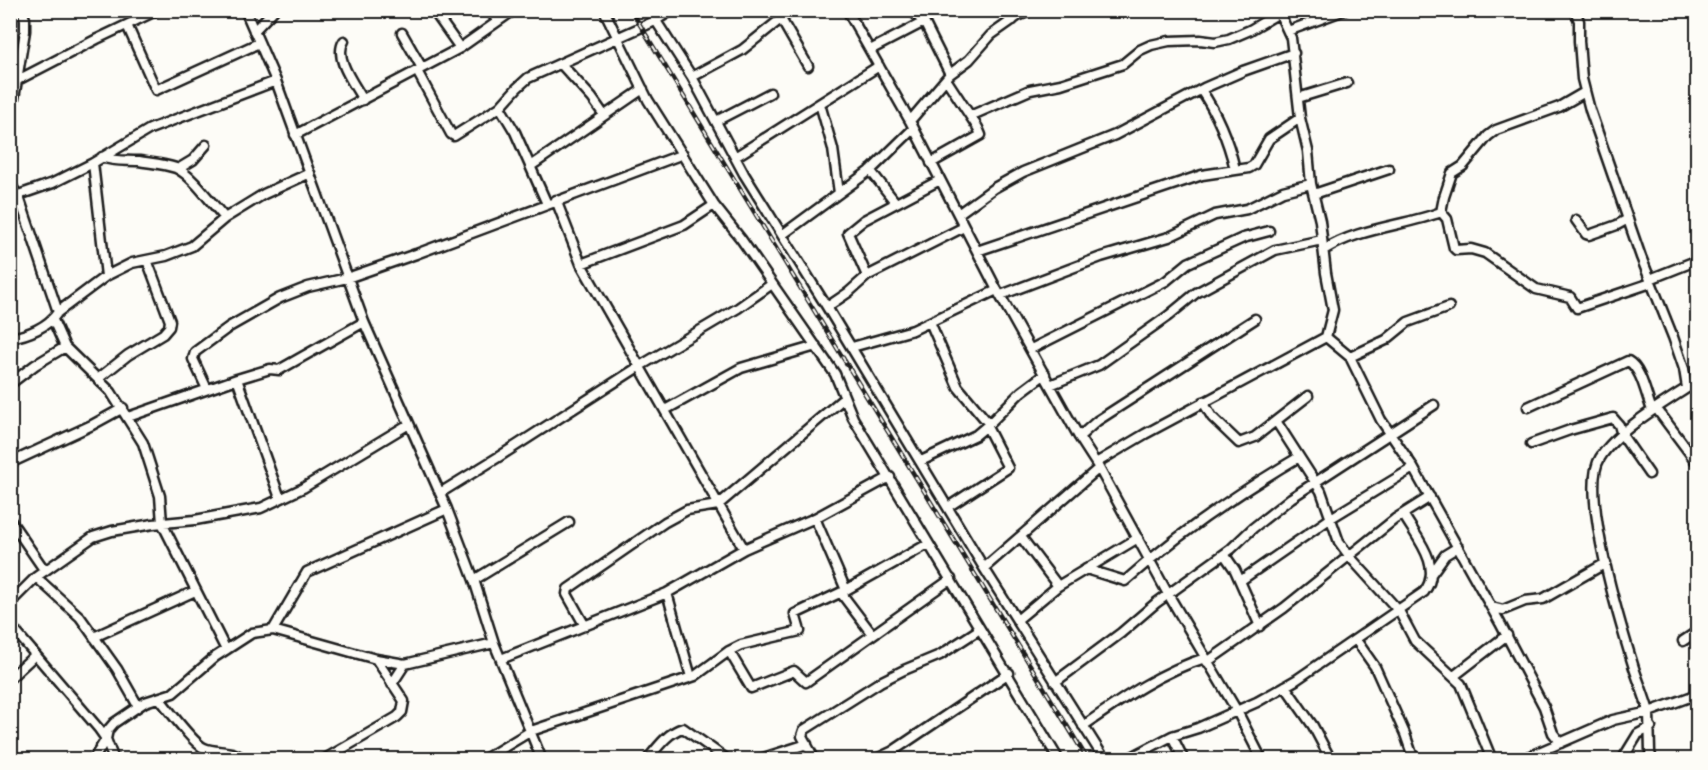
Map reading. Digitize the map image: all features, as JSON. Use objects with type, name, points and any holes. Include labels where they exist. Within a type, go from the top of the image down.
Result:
[{"type":"street","points":[[10,123],[14,82],[25,25],[22,10]]},
{"type":"street","points":[[14,82],[158,10]]},
{"type":"street","points":[[245,10],[276,81],[364,322],[447,509],[474,580],[494,643],[542,759]]},
{"type":"street","points":[[254,31],[274,10]]},
{"type":"street","points":[[433,10],[460,48]]},
{"type":"street","points":[[489,10],[498,21]]},
{"type":"street","points":[[295,135],[460,48],[514,10]]},
{"type":"street","points":[[604,10],[643,89],[714,205],[741,239],[835,374],[853,418],[1059,759]]},
{"type":"street","points":[[649,10],[692,77],[735,157],[984,568],[1105,759]]},
{"type":"street","points":[[402,33],[451,134],[458,134],[500,107],[522,82],[655,21],[672,10]]},
{"type":"street","points":[[692,77],[742,50],[792,10]]},
{"type":"street","points":[[847,10],[1050,385],[1079,437],[1098,465],[1262,759]]},
{"type":"street","points":[[999,10],[1013,20]]},
{"type":"street","points":[[782,235],[870,170],[911,125],[948,76],[969,60],[998,29],[1032,10]]},
{"type":"street","points":[[1288,31],[1345,10]]},
{"type":"street","points":[[1575,10],[1579,21],[1580,64],[1585,92],[1628,219],[1680,359],[1687,388]]},
{"type":"street","points":[[913,11],[924,22],[948,76],[981,135],[931,163]]},
{"type":"street","points":[[970,116],[1030,90],[1070,82],[1123,64],[1140,50],[1151,45],[1170,41],[1215,42],[1229,39],[1250,30],[1278,12],[1288,31],[1294,54],[1300,118],[1308,151],[1311,184],[1320,221],[1333,310],[1326,338],[1203,402],[1098,465],[1021,537],[984,568]]},
{"type":"street","points":[[781,19],[808,66]]},
{"type":"street","points":[[870,50],[924,22]]},
{"type":"street","points":[[127,25],[156,90],[259,43]]},
{"type":"street","points":[[344,41],[340,55],[363,100]]},
{"type":"street","points":[[957,214],[994,188],[1023,172],[1115,135],[1201,90],[1294,54]]},
{"type":"street","points":[[561,64],[604,115]]},
{"type":"street","points":[[735,157],[879,66]]},
{"type":"street","points":[[14,197],[53,183],[93,163],[150,129],[276,81]]},
{"type":"street","points":[[1298,98],[1347,83]]},
{"type":"street","points":[[531,166],[643,89]]},
{"type":"street","points":[[1201,90],[1219,118],[1228,140],[1235,170]]},
{"type":"street","points":[[1441,212],[1452,173],[1468,161],[1488,136],[1496,130],[1559,107],[1585,92]]},
{"type":"street","points":[[716,121],[770,93]]},
{"type":"street","points":[[820,104],[833,149],[839,193]]},
{"type":"street","points":[[500,107],[515,132],[547,204]]},
{"type":"street","points":[[977,251],[1202,175],[1252,167],[1269,139],[1300,118]]},
{"type":"street","points":[[178,169],[193,160],[206,145]]},
{"type":"street","points":[[207,389],[193,359],[195,352],[229,327],[280,298],[308,287],[347,278],[683,154]]},
{"type":"street","points":[[102,158],[178,169],[225,218]]},
{"type":"street","points":[[93,163],[106,276]]},
{"type":"street","points":[[870,170],[897,203]]},
{"type":"street","points":[[1314,194],[1389,170]]},
{"type":"street","points":[[10,338],[35,330],[53,320],[58,312],[106,276],[132,263],[172,255],[192,246],[225,218],[264,194],[310,173]]},
{"type":"street","points":[[867,276],[848,233],[864,220],[940,180]]},
{"type":"street","points":[[10,183],[58,312]]},
{"type":"street","points":[[852,347],[913,330],[999,292],[1101,257],[1169,237],[1215,216],[1247,209],[1283,191],[1311,184]]},
{"type":"street","points":[[556,200],[581,264],[604,307],[744,549]]},
{"type":"street","points":[[581,264],[684,225],[714,205]]},
{"type":"street","points":[[1324,250],[1348,238],[1420,220],[1441,212]]},
{"type":"street","points":[[1441,212],[1447,219],[1456,250],[1471,249],[1485,253],[1493,261],[1536,289],[1570,297],[1577,308],[1651,281],[1698,260]]},
{"type":"street","points":[[1576,220],[1589,236],[1628,219]]},
{"type":"street","points":[[827,307],[867,276],[964,227]]},
{"type":"street","points":[[1031,349],[1166,281],[1188,263],[1243,238],[1269,231]]},
{"type":"street","points":[[1050,385],[1099,365],[1196,293],[1275,250],[1322,240]]},
{"type":"street","points":[[99,378],[128,355],[163,334],[169,327],[170,321],[147,260]]},
{"type":"street","points":[[440,493],[640,366],[738,308],[772,284]]},
{"type":"street","points":[[1350,357],[1386,340],[1408,322],[1449,307]]},
{"type":"street","points":[[1079,437],[1097,421],[1255,319]]},
{"type":"street","points":[[53,320],[65,347],[99,378],[123,408],[143,443],[160,496],[162,523],[226,650]]},
{"type":"street","points":[[128,417],[237,379],[270,369],[279,370],[364,322]]},
{"type":"street","points":[[930,322],[958,387],[988,426],[1008,468],[948,507]]},
{"type":"street","points":[[1326,338],[1350,357],[1362,384],[1430,497],[1507,635],[1544,707],[1553,733],[1561,743]]},
{"type":"street","points":[[665,410],[741,368],[816,345]]},
{"type":"street","points":[[10,384],[35,365],[65,347]]},
{"type":"street","points":[[1528,407],[1628,361],[1632,363],[1654,409],[1698,464]]},
{"type":"street","points":[[921,461],[976,435],[1021,392],[1045,374]]},
{"type":"street","points":[[237,379],[280,498]]},
{"type":"street","points":[[1652,759],[1649,712],[1622,626],[1601,546],[1595,493],[1596,474],[1601,457],[1622,435],[1654,409],[1698,381]]},
{"type":"street","points":[[1203,402],[1212,417],[1239,443],[1255,437],[1308,396]]},
{"type":"street","points":[[585,626],[567,594],[568,589],[665,522],[687,510],[718,505],[844,398]]},
{"type":"street","points":[[1055,682],[1121,633],[1168,594],[1224,554],[1291,498],[1434,405]]},
{"type":"street","points":[[10,463],[123,408]]},
{"type":"street","points":[[1531,444],[1610,417],[1616,419],[1622,435],[1649,474]]},
{"type":"street","points":[[1276,421],[1316,482],[1327,504],[1336,537],[1350,557],[1399,611],[1415,641],[1454,676],[1465,691],[1492,759]]},
{"type":"street","points":[[10,603],[36,577],[93,537],[112,531],[229,515],[261,508],[303,488],[409,424]]},
{"type":"street","points":[[1086,569],[1125,581],[1149,559],[1240,493],[1299,457]]},
{"type":"street","points":[[1240,581],[1331,518],[1413,468]]},
{"type":"street","points":[[501,660],[667,593],[744,549],[815,518],[890,477]]},
{"type":"street","points":[[1083,726],[1161,675],[1185,664],[1206,660],[1260,626],[1350,557],[1378,532],[1430,497]]},
{"type":"street","points":[[273,630],[307,572],[447,509]]},
{"type":"street","points":[[1126,759],[1172,736],[1237,711],[1285,686],[1424,592],[1430,585],[1431,565],[1403,514]]},
{"type":"street","points":[[815,518],[844,591],[872,634]]},
{"type":"street","points":[[10,520],[45,571]]},
{"type":"street","points":[[474,580],[569,522]]},
{"type":"street","points":[[1021,537],[1058,586]]},
{"type":"street","points":[[1017,620],[1058,586],[1138,538]]},
{"type":"street","points":[[483,759],[531,731],[691,677],[741,645],[800,631],[795,614],[844,591],[928,544]]},
{"type":"street","points":[[1431,574],[1445,555],[1458,547]]},
{"type":"street","points":[[1224,554],[1240,581],[1260,626]]},
{"type":"street","points":[[1491,608],[1503,610],[1525,601],[1543,598],[1606,563]]},
{"type":"street","points":[[36,577],[80,617],[117,669],[138,706]]},
{"type":"street","points":[[729,651],[751,688],[794,671],[806,682],[951,579]]},
{"type":"street","points":[[94,637],[195,591]]},
{"type":"street","points":[[667,593],[691,677]]},
{"type":"street","points":[[1500,623],[1503,610]]},
{"type":"street","points":[[10,625],[106,739],[114,759]]},
{"type":"street","points":[[815,759],[802,736],[804,730],[880,682],[940,655],[981,629]]},
{"type":"street","points":[[93,759],[114,723],[138,706],[183,687],[215,657],[252,633],[273,630],[376,659],[405,664],[494,643]]},
{"type":"street","points":[[1683,641],[1698,631]]},
{"type":"street","points":[[1454,676],[1507,635]]},
{"type":"street","points":[[1356,640],[1375,667],[1414,759]]},
{"type":"street","points":[[10,678],[35,655]]},
{"type":"street","points":[[323,759],[402,712],[404,702],[376,659]]},
{"type":"street","points":[[392,684],[405,664]]},
{"type":"street","points":[[874,759],[893,755],[1009,673]]},
{"type":"street","points":[[1285,686],[1313,726],[1331,759]]},
{"type":"street","points":[[1521,759],[1613,720],[1649,712],[1698,694]]},
{"type":"street","points":[[159,698],[202,747],[230,751],[239,754],[244,759]]},
{"type":"street","points":[[1622,759],[1638,734],[1651,727]]},
{"type":"street","points":[[647,759],[677,729],[683,728],[728,759]]},
{"type":"street","points":[[1172,736],[1184,759]]},
{"type":"street","points":[[757,759],[807,744]]},
{"type":"railway","points":[[631,10],[1088,760]]}]
